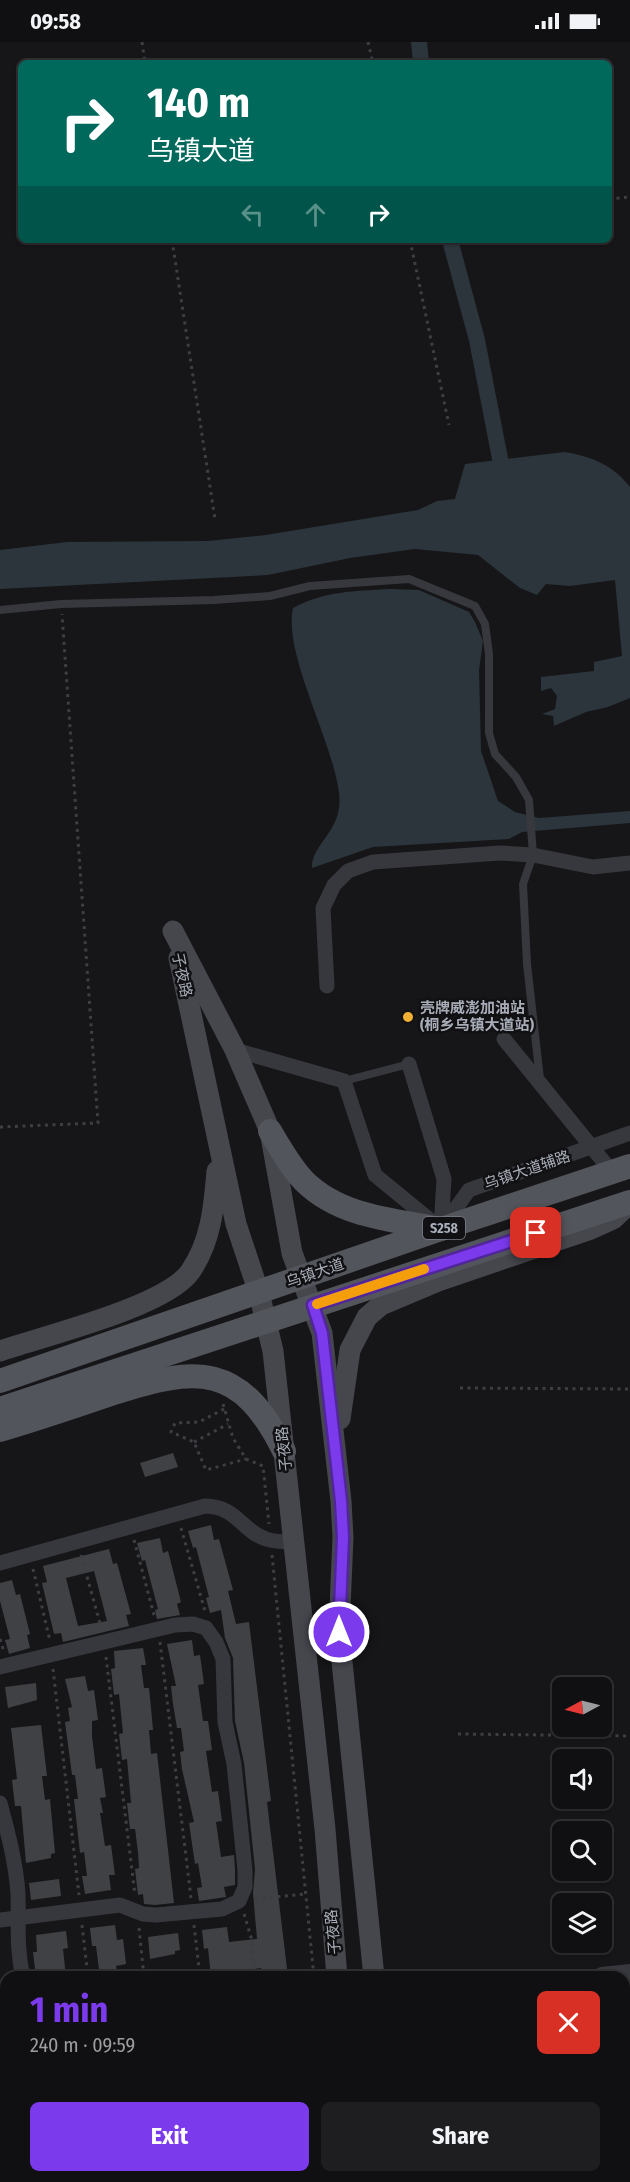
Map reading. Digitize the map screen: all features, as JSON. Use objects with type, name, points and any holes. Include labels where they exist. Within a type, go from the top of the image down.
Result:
[{"type":"main road","name":"子夜路","points":[[235,1050],[173,931],[236,1224],[267,1322],[273,1351],[325,1830],[337,1971]]},
{"type":"main road","points":[[235,1050],[270,1131],[299,1174],[323,1196],[369,1216],[441,1228]]},
{"type":"main road","points":[[270,1131],[287,1230],[300,1277],[313,1305],[322,1333],[337,1458],[343,1537],[339,1632],[373,1971]]},
{"type":"main road","points":[[0,1351],[118,1312],[163,1295],[179,1284],[196,1261],[208,1237],[219,1149]]},
{"type":"main road","name":"乌镇大道","points":[[0,1381],[441,1228],[621,1169]]},
{"type":"main road","points":[[337,1458],[350,1350],[367,1317],[381,1305],[438,1281],[591,1229],[613,1219],[630,1203]]},
{"type":"main road","name":"乌镇大道","points":[[0,1409],[630,1203]]},
{"type":"main road","points":[[0,1430],[173,1376],[204,1376],[221,1381],[238,1391],[264,1415],[284,1451]]},
{"type":"street","points":[[327,986],[323,908],[334,885],[348,871],[373,861],[500,853],[533,855],[593,867],[630,863]]},
{"type":"street","points":[[504,1039],[592,1147],[621,1169]]},
{"type":"street","points":[[235,1050],[344,1082],[375,1175],[441,1228]]},
{"type":"street","points":[[409,1064],[444,1179],[441,1228]]},
{"type":"street","name":"乌镇大道辅路","points":[[441,1228],[469,1190],[630,1133]]},
{"type":"street","points":[[0,1563],[205,1506],[220,1506],[236,1516],[252,1532],[270,1540],[294,1542]]},
{"type":"street","points":[[0,1667],[158,1630],[193,1624],[206,1628],[216,1642],[223,1659],[225,1722],[234,1764],[245,1870],[245,1887],[239,1901],[222,1909],[156,1915],[120,1905],[81,1908],[0,1920]]},
{"type":"street","points":[[0,1803],[16,1869],[18,1958],[21,1971]]},
{"type":"lane","points":[[0,610],[61,604],[214,600],[270,596],[310,586],[410,579],[475,606],[485,624],[489,654],[489,733],[495,754],[516,777],[529,800],[533,855],[523,884],[527,964],[540,1084]]},
{"type":"lane","points":[[344,1082],[409,1064]]},
{"type":"path","points":[[142,42],[145,60]]},
{"type":"path","points":[[368,42],[372,60]]},
{"type":"path","points":[[612,199],[630,197]]},
{"type":"path","points":[[172,243],[215,519]]},
{"type":"path","points":[[411,243],[449,425]]},
{"type":"path","points":[[0,1127],[98,1123],[61,604]]},
{"type":"path","points":[[221,1381],[224,1409],[232,1437],[246,1459],[263,1466],[313,1971]]},
{"type":"path","points":[[460,1388],[630,1389]]},
{"type":"path","points":[[224,1409],[199,1422],[175,1423],[171,1432],[194,1442],[206,1470],[246,1459]]},
{"type":"path","points":[[194,1442],[228,1424]]},
{"type":"path","points":[[177,1514],[205,1611],[206,1628]]},
{"type":"path","points":[[131,1527],[158,1630],[199,1971]]},
{"type":"path","points":[[78,1542],[105,1642],[143,1971]]},
{"type":"path","points":[[30,1556],[52,1654],[87,1971]]},
{"type":"path","points":[[458,1734],[630,1736]]},
{"type":"path","points":[[254,1971],[251,1937],[239,1901],[306,1894]]},
{"type":"shaded area","points":[[565,452],[585,456],[602,463],[617,473],[630,487],[630,698],[608,707],[586,712],[554,726],[553,716],[542,714],[555,709],[557,696],[551,688],[541,691],[541,677],[594,671],[594,662],[622,656],[615,580],[570,586],[546,584],[537,595],[520,588],[478,555],[415,549],[350,558],[268,575],[0,589],[0,550],[67,542],[208,541],[266,535],[418,510],[437,501],[455,499],[465,464]]},
{"type":"shaded area","points":[[391,589],[419,590],[469,612],[475,622],[483,641],[479,670],[481,751],[498,801],[515,812],[539,818],[630,811],[630,823],[522,832],[509,839],[373,847],[312,868],[316,851],[337,817],[339,793],[328,749],[295,649],[292,627],[293,608],[328,595]]},
{"type":"building","points":[[173,1453],[178,1467],[145,1477],[140,1463]]},
{"type":"building","points":[[211,1525],[214,1540],[219,1539],[233,1590],[228,1591],[236,1624],[249,1622],[271,1801],[267,1802],[287,1971],[261,1971],[261,1968],[210,1971],[208,1948],[204,1949],[202,1930],[227,1927],[229,1942],[257,1939],[253,1893],[255,1869],[244,1763],[235,1721],[233,1658],[225,1638],[221,1610],[210,1613],[206,1598],[209,1597],[196,1547],[193,1548],[188,1531]]},
{"type":"building","points":[[160,1538],[163,1553],[168,1551],[181,1602],[177,1604],[180,1615],[157,1619],[155,1610],[158,1609],[145,1560],[142,1561],[137,1543]]},
{"type":"building","points":[[109,1549],[113,1564],[117,1563],[131,1614],[126,1615],[129,1626],[63,1642],[61,1633],[54,1634],[42,1583],[47,1582],[43,1566]],"holes":[[[94,1571],[107,1621],[78,1626],[66,1578]]]},
{"type":"building","points":[[12,1580],[16,1595],[20,1594],[30,1634],[27,1635],[30,1648],[9,1654],[5,1640],[10,1639],[0,1601],[0,1583]]},
{"type":"building","points":[[192,1640],[194,1656],[200,1655],[204,1684],[198,1685],[203,1721],[208,1721],[212,1750],[206,1751],[212,1792],[218,1791],[222,1821],[216,1822],[221,1857],[234,1855],[235,1870],[235,1885],[224,1887],[226,1897],[199,1901],[197,1888],[202,1887],[198,1863],[195,1864],[189,1823],[194,1822],[182,1769],[180,1752],[184,1751],[181,1728],[177,1728],[173,1704],[171,1686],[176,1686],[167,1644]]},
{"type":"building","points":[[143,1648],[146,1665],[141,1665],[144,1688],[149,1688],[153,1730],[149,1730],[151,1754],[157,1753],[174,1903],[155,1905],[144,1904],[143,1894],[138,1895],[135,1869],[139,1868],[138,1852],[135,1829],[130,1829],[127,1803],[131,1803],[127,1759],[122,1760],[119,1734],[123,1733],[119,1694],[114,1695],[111,1669],[115,1668],[114,1651]]},
{"type":"building","points":[[85,1676],[88,1691],[94,1690],[98,1720],[92,1721],[92,1736],[96,1769],[102,1768],[106,1797],[100,1798],[103,1813],[100,1813],[105,1846],[111,1845],[115,1875],[109,1875],[111,1890],[85,1894],[82,1876],[87,1876],[84,1852],[80,1853],[74,1799],[78,1799],[75,1775],[72,1775],[65,1722],[70,1721],[68,1708],[72,1707],[65,1679]]},
{"type":"building","points":[[36,1683],[37,1700],[8,1708],[5,1687]]},
{"type":"building","points":[[41,1725],[47,1776],[42,1776],[45,1800],[50,1799],[55,1853],[51,1854],[51,1858],[26,1863],[21,1806],[15,1806],[12,1780],[17,1779],[11,1728]]},
{"type":"building","points":[[59,1879],[61,1896],[31,1900],[29,1883]]},
{"type":"building","points":[[115,1925],[117,1940],[123,1939],[126,1964],[116,1966],[117,1971],[99,1971],[96,1946],[92,1946],[90,1928]]},
{"type":"building","points":[[66,1931],[68,1948],[63,1949],[65,1971],[35,1971],[33,1952],[37,1952],[36,1935]]},
{"type":"building","points":[[178,1933],[180,1950],[175,1951],[175,1954],[150,1959],[148,1937]]},
{"type":"waterway","points":[[419,42],[421,60]]},
{"type":"waterway","points":[[451,243],[477,340],[504,479]]},
{"type":"slow traffic","points":[[317,1304],[424,1269]]},
{"type":"place","name":"壳牌威澎加油站 (桐乡乌镇大道站)","points":[[408,1017]]},
{"type":"route","points":[[339,1632],[343,1537],[341,1501],[322,1333],[313,1305],[536,1233]]}]
